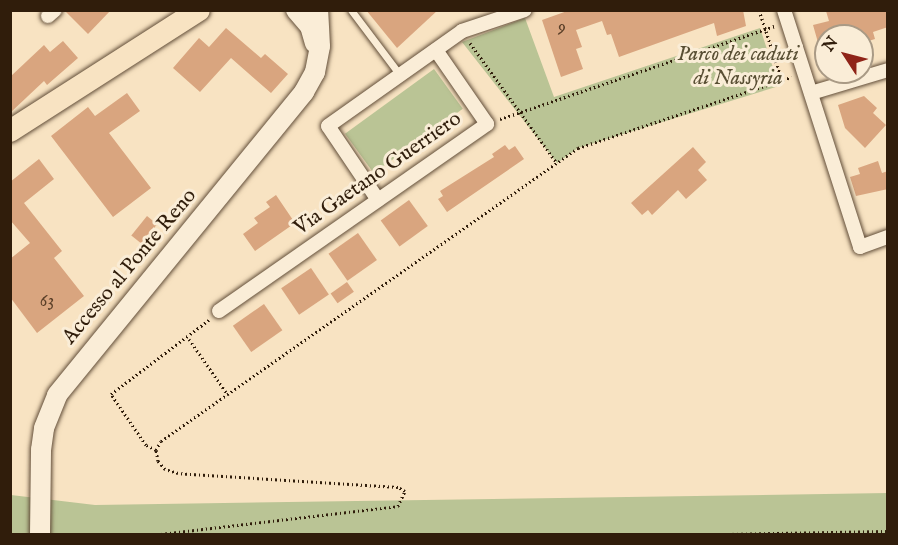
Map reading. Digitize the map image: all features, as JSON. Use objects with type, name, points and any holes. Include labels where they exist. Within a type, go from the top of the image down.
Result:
[{"type":"main road","points":[[10,131],[199,10]]},
{"type":"main road","points":[[296,10],[310,26],[318,54]]},
{"type":"main road","name":"Accesso al Ponte Reno","points":[[40,534],[41,450],[44,428],[57,395],[276,130],[304,92],[318,54],[318,10]]},
{"type":"street","points":[[378,200],[328,126],[462,32],[525,10]]},
{"type":"street","points":[[786,16],[860,247],[888,237]]},
{"type":"street","name":"Via Gaetano Guerriero","points":[[219,311],[487,124],[436,50]]},
{"type":"street","points":[[811,93],[888,70]]},
{"type":"lane","points":[[351,10],[400,75]]},
{"type":"path","points":[[759,10],[783,80]]},
{"type":"path","points":[[487,124],[765,29],[786,16]]},
{"type":"path","points":[[462,32],[557,163]]},
{"type":"path","points":[[161,534],[384,510],[398,506],[405,491],[398,486],[178,473],[165,469],[158,461],[156,450],[161,441],[578,148],[804,73]]},
{"type":"path","points":[[156,450],[146,445],[111,394],[189,339],[219,311]]},
{"type":"path","points":[[189,339],[228,395]]},
{"type":"path","points":[[728,534],[888,531]]},
{"type":"green space","name":"Parco dei caduti di Nassyria","points":[[525,18],[554,97],[760,28],[779,86],[578,148],[557,163],[462,42]]},
{"type":"green space","points":[[434,69],[463,109],[374,173],[345,134]]},
{"type":"green space","points":[[888,493],[887,534],[11,534],[11,495],[95,505]]},
{"type":"building","points":[[64,10],[111,10],[88,34]]},
{"type":"building","points":[[366,10],[438,10],[397,48]]},
{"type":"building","points":[[570,10],[743,10],[746,26],[717,36],[714,23],[619,57],[611,34],[607,35],[602,21],[576,30],[582,47],[576,49],[583,69],[561,77],[542,20]]},
{"type":"building","points":[[888,10],[888,27],[874,32],[874,24],[817,24],[829,21],[826,11]]},
{"type":"building","points":[[226,28],[261,58],[265,54],[288,74],[271,93],[231,58],[200,92],[173,68],[199,38],[209,47]]},
{"type":"building","points":[[63,41],[78,58],[47,85],[44,81],[10,113],[10,77],[44,45],[50,52]]},
{"type":"building","points":[[127,93],[140,111],[109,133],[151,188],[113,217],[51,136],[88,107],[95,116]]},
{"type":"building","points":[[864,96],[877,108],[873,113],[886,125],[865,148],[845,128],[838,105]]},
{"type":"building","points":[[505,145],[509,150],[515,146],[524,159],[447,212],[438,199],[443,196],[440,191],[494,157],[492,154]]},
{"type":"building","points":[[693,147],[706,162],[698,170],[707,180],[686,199],[678,190],[652,215],[648,210],[642,215],[631,203]]},
{"type":"building","points":[[39,159],[54,179],[24,203],[62,251],[54,258],[84,296],[37,333],[10,297],[10,259],[30,243],[10,220],[10,182]]},
{"type":"building","points":[[878,161],[882,173],[888,171],[888,189],[856,196],[850,177],[860,174],[858,168]]},
{"type":"building","points":[[276,195],[295,223],[255,251],[243,234],[258,223],[254,218],[270,207],[266,202]]},
{"type":"building","points":[[409,200],[428,226],[399,246],[381,221]]},
{"type":"building","points":[[147,216],[157,224],[141,244],[131,235]]},
{"type":"building","points":[[358,233],[377,260],[347,281],[329,254]]},
{"type":"building","points":[[311,268],[329,295],[299,315],[281,288]]},
{"type":"building","points":[[347,282],[354,292],[337,303],[331,293]]},
{"type":"building","points":[[264,304],[282,330],[251,352],[233,326]]}]
